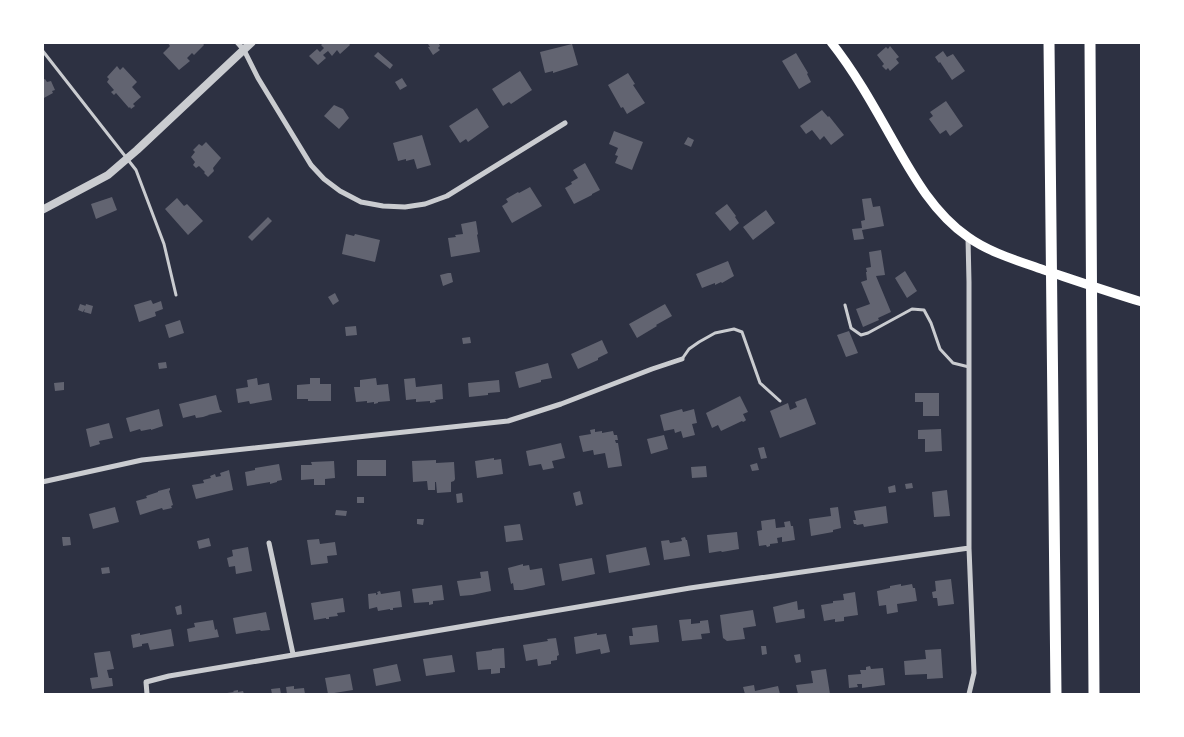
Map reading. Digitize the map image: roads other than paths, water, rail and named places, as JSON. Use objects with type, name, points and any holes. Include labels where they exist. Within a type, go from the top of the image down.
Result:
[{"type":"highway","points":[[1050,42],[1056,694]]},
{"type":"highway","points":[[1090,42],[1094,694]]},
{"type":"main road","points":[[831,42],[865,92],[912,173],[933,203],[953,226],[968,238],[1016,260],[1142,302]]},
{"type":"street","points":[[237,42],[244,50],[278,112],[311,166],[340,191],[361,202],[405,207],[425,204],[447,196],[565,123]]},
{"type":"street","points":[[42,210],[108,175],[252,42]]},
{"type":"street","points":[[968,238],[969,548],[974,673],[969,694]]},
{"type":"street","points":[[42,482],[142,460],[508,421],[561,404],[682,359]]},
{"type":"street","points":[[269,543],[294,654]]},
{"type":"street","points":[[148,694],[146,682],[169,676],[690,588],[969,548]]},
{"type":"lane","points":[[42,50],[136,170],[164,244],[176,295]]},
{"type":"lane","points":[[845,305],[851,328],[861,336],[912,309],[924,310],[931,322],[940,349],[952,363],[968,367]]},
{"type":"lane","points":[[682,359],[689,349],[715,333],[734,329],[742,332],[760,383],[780,401]]}]
